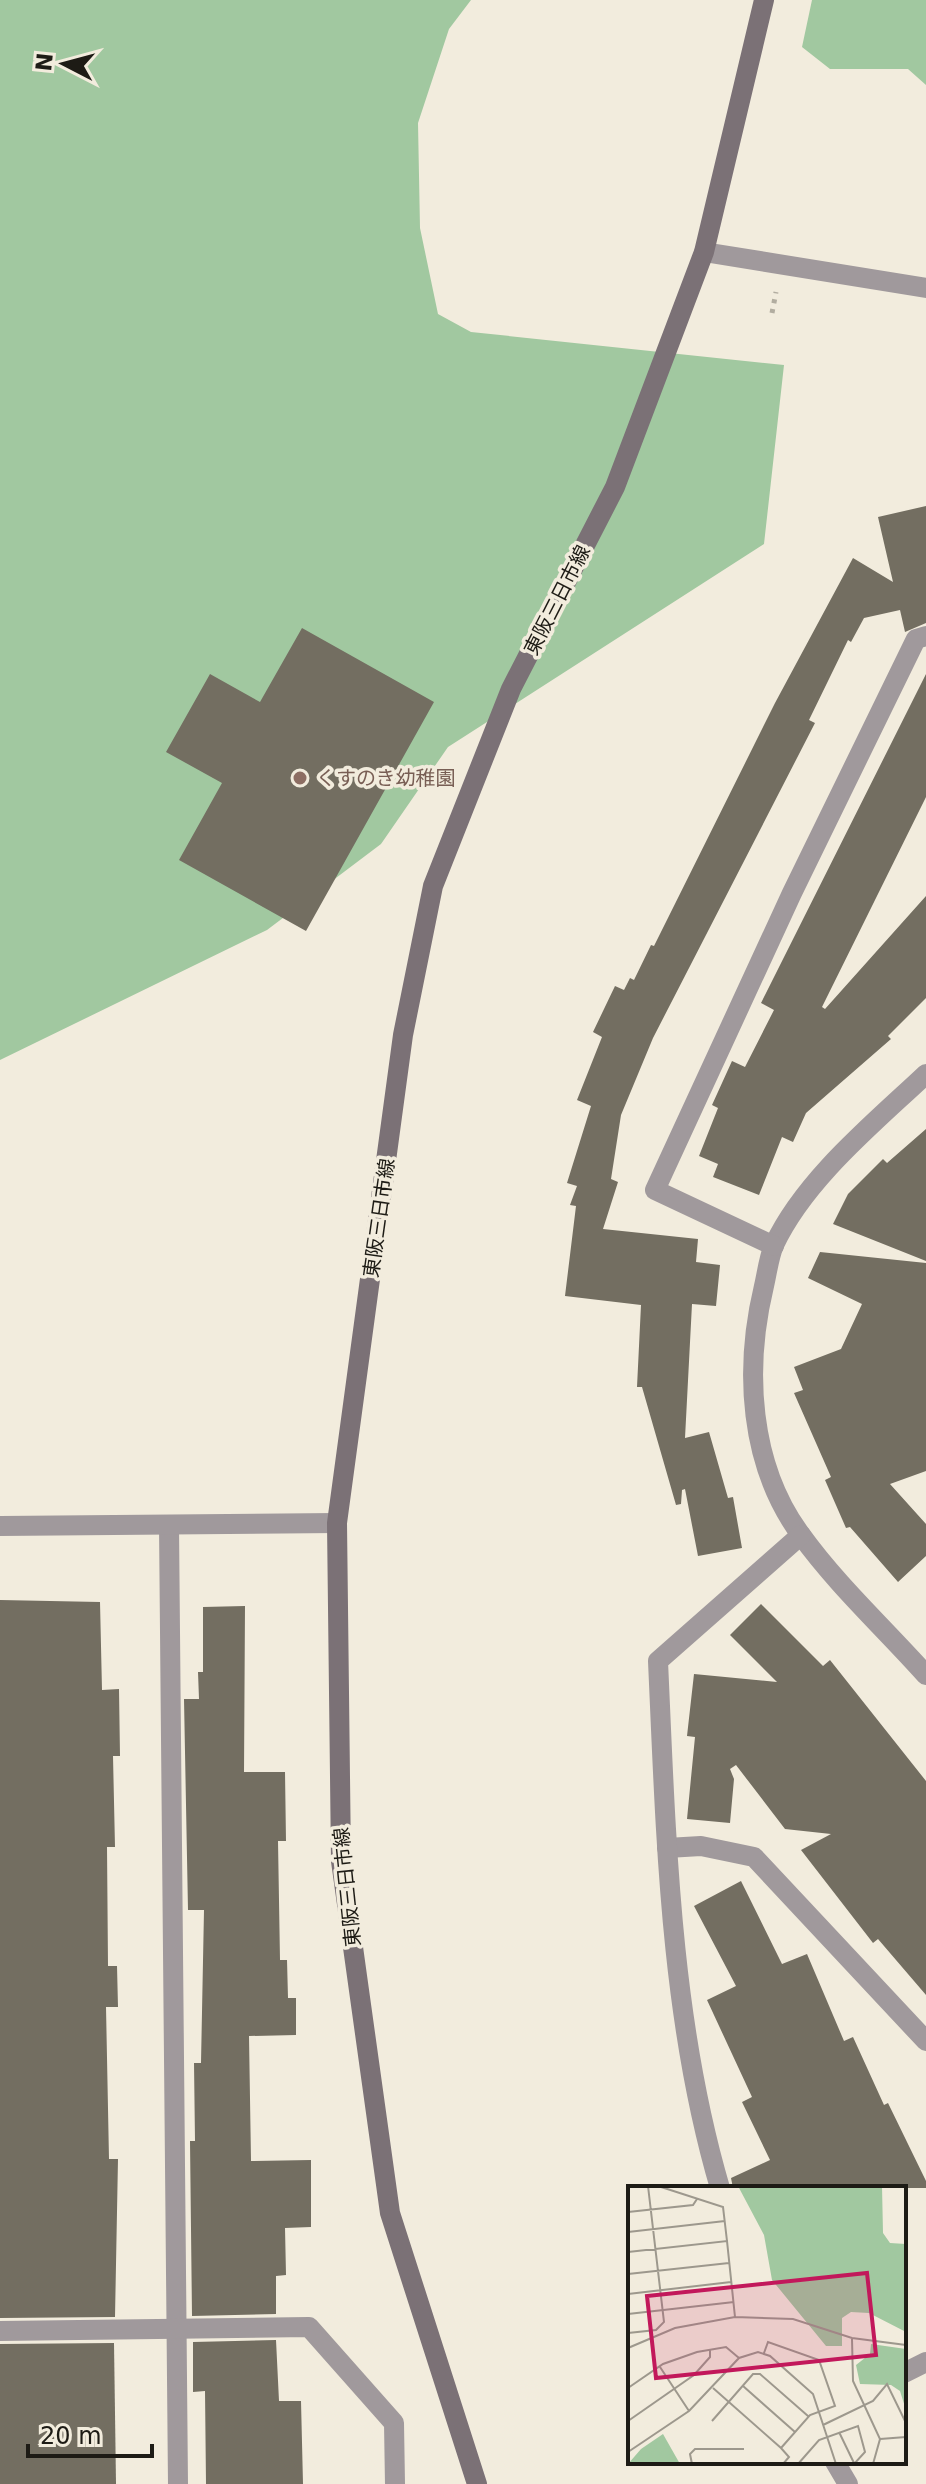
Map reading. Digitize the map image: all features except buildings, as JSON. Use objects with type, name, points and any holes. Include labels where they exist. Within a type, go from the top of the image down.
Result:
[{"type":"main road","name":"東阪三日市線","points":[[477,2484],[390,2213],[341,1861],[337,1523],[403,1035],[433,886],[511,689],[615,487],[704,252],[764,0]]},
{"type":"street","points":[[704,252],[926,288]]},
{"type":"street","points":[[774,1246],[753,1232],[655,1190],[792,893],[916,639],[926,636]]},
{"type":"street","points":[[926,1074],[816,1181],[774,1246],[758,1309],[752,1372],[757,1430],[766,1470],[801,1535],[926,1675]]},
{"type":"street","points":[[0,1526],[337,1523]]},
{"type":"street","points":[[169,1525],[178,2484]]},
{"type":"street","points":[[720,2186],[681,1995],[667,1848],[658,1661],[801,1535]]},
{"type":"street","points":[[667,1848],[701,1846],[754,1857],[926,2041]]},
{"type":"street","points":[[0,2331],[309,2327],[394,2423],[395,2484]]},
{"type":"street","points":[[906,2372],[926,2362]]},
{"type":"street","points":[[836,2464],[848,2484]]},
{"type":"green space","points":[[0,0],[471,0],[449,29],[418,123],[420,228],[438,314],[471,332],[784,365],[764,544],[448,747],[381,844],[267,930],[0,1060]]},
{"type":"green space","points":[[812,0],[926,0],[926,85],[908,69],[830,69],[802,47]]},
{"type":"place","name":"くすのき幼稚園","points":[[300,778]]}]
